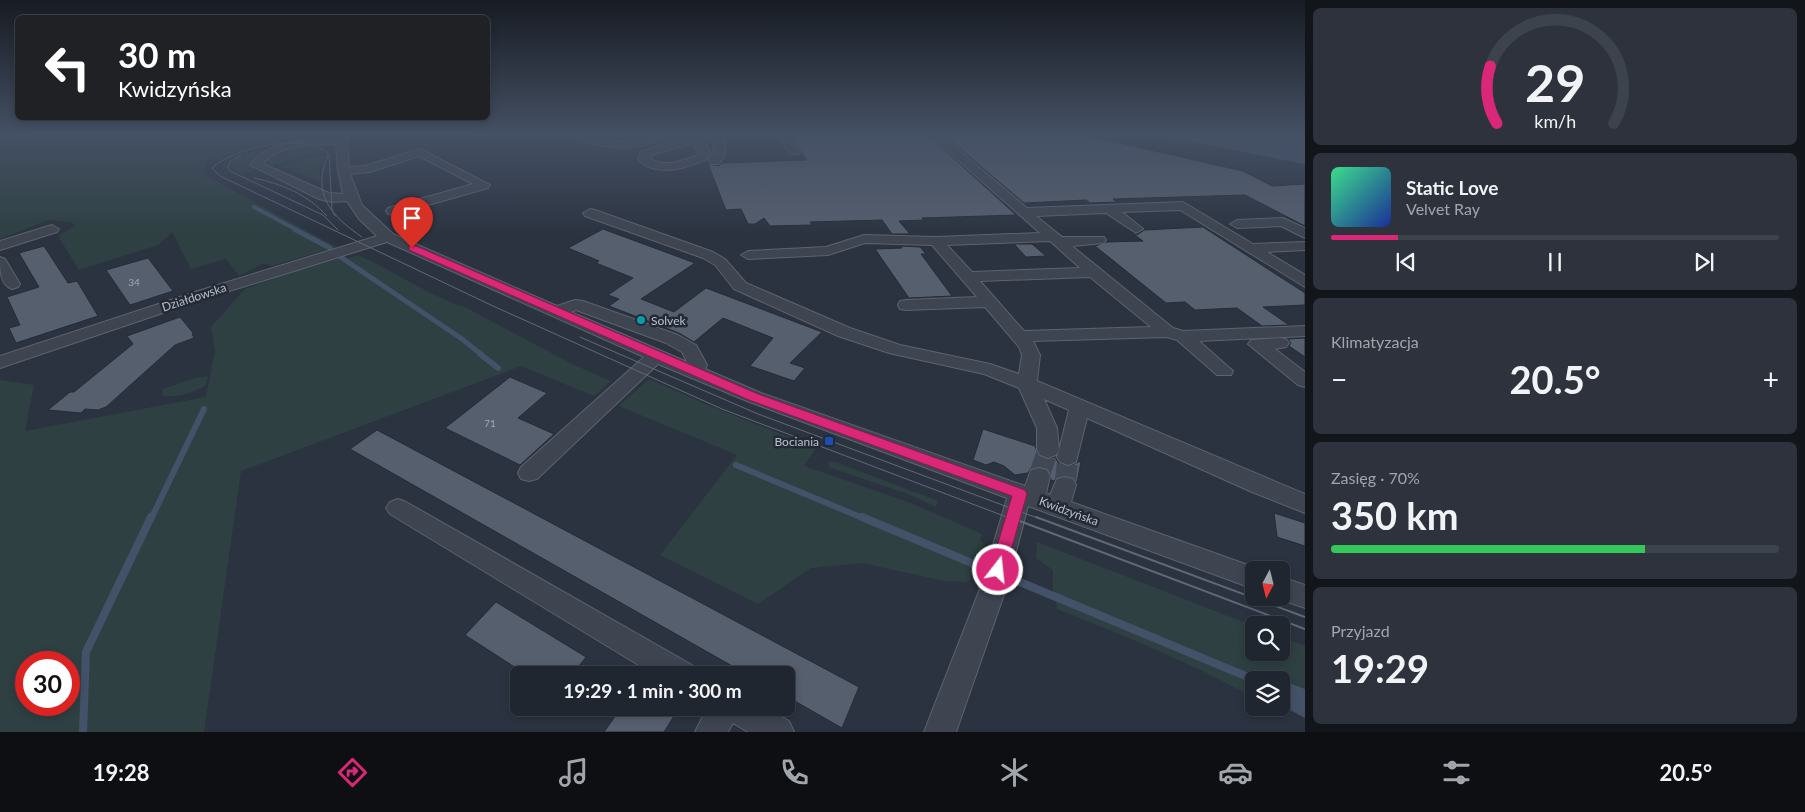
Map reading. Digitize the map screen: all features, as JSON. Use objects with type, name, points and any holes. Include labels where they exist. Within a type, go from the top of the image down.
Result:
[{"type":"street","points":[[263,168],[324,196],[332,198],[350,197]]},
{"type":"street","points":[[345,171],[362,168]]},
{"type":"street","points":[[379,168],[393,175]]},
{"type":"street","points":[[393,211],[484,185],[451,168]]},
{"type":"street","points":[[973,168],[1094,272],[1224,371]]},
{"type":"street","name":"Kwidzyńska","points":[[345,171],[350,197],[367,221],[388,236],[555,312],[754,397],[1031,489],[1058,507],[1245,575]]},
{"type":"street","points":[[1024,212],[1183,206],[1305,282]]},
{"type":"street","points":[[1109,209],[1136,229]]},
{"type":"street","points":[[590,213],[708,255],[720,262],[740,286],[844,332],[895,349],[990,370],[1080,406],[1305,504]]},
{"type":"street","points":[[1237,224],[1283,222],[1305,234]]},
{"type":"street","points":[[0,246],[52,229]]},
{"type":"street","name":"Działdowska","points":[[0,362],[388,236]]},
{"type":"street","points":[[748,255],[828,251],[864,240],[1099,240]]},
{"type":"street","points":[[936,241],[1028,346],[1030,355],[1027,384],[1061,454],[1080,406]]},
{"type":"street","points":[[1251,248],[1305,246]]},
{"type":"street","points":[[0,262],[12,284]]},
{"type":"street","points":[[968,277],[1094,272]]},
{"type":"street","points":[[906,305],[989,302]]},
{"type":"street","points":[[555,312],[575,305],[583,306],[672,339],[690,349],[698,365],[694,372]]},
{"type":"street","points":[[1020,336],[1305,330]]},
{"type":"street","points":[[1305,342],[1257,344],[1305,381]]},
{"type":"street","points":[[529,473],[656,356]]},
{"type":"street","points":[[1058,507],[1065,485]]},
{"type":"street","points":[[940,732],[1031,489]]},
{"type":"street","points":[[398,508],[667,666]]},
{"type":"street","points":[[1290,591],[1305,597]]},
{"type":"street","points":[[710,732],[719,716]]},
{"type":"street","points":[[751,716],[778,732]]},
{"type":"shaded area","points":[[0,168],[204,168],[207,176],[337,247],[271,266],[264,263],[239,276],[226,259],[191,269],[172,232],[158,245],[79,270],[58,236],[75,226],[72,222],[48,220],[0,239]]},
{"type":"shaded area","points":[[231,168],[252,168],[254,171],[242,174]]},
{"type":"shaded area","points":[[286,168],[320,168],[320,182]]},
{"type":"shaded area","points":[[342,254],[348,259],[358,255],[438,297],[465,307],[574,365],[611,381],[594,396],[521,366],[241,471],[204,732],[0,732],[0,380],[34,385],[25,431],[206,397],[215,351],[211,327],[245,289]]},
{"type":"shaded area","points":[[208,376],[206,385],[195,391],[174,396],[162,396],[163,389]]},
{"type":"shaded area","points":[[649,379],[705,404],[816,448],[804,466],[908,502],[982,534],[980,540],[984,544],[972,576],[968,582],[944,581],[863,563],[811,568],[758,604],[660,555],[737,455],[619,406]]},
{"type":"shaded area","points":[[833,461],[938,501],[936,507],[910,495],[829,467],[828,462]]},
{"type":"shaded area","points":[[1037,542],[1245,623],[1245,661],[1290,661],[1290,640],[1305,646],[1305,689],[1290,683],[1290,671],[1245,671],[1245,693],[1182,661],[1057,609],[1053,590],[1053,570],[1036,558]]},
{"type":"water","points":[[1290,683],[1305,689],[1305,718],[1290,710]]},
{"type":"building","points":[[710,168],[965,168],[1016,215],[922,218],[924,220],[899,221],[910,234],[892,234],[882,220],[810,222],[812,225],[770,226],[764,218],[755,224],[748,224],[741,209],[726,210]]},
{"type":"building","points":[[983,168],[1230,168],[1243,171],[1272,186],[1305,184],[1305,226],[1245,195],[1113,199],[1117,202],[1090,203],[1086,200],[1024,203]]},
{"type":"building","points":[[1203,227],[1305,293],[1305,305],[1263,307],[1289,325],[1262,326],[1237,308],[1195,310],[1185,302],[1166,303],[1095,246],[1107,242],[1143,241],[1128,230],[1137,235],[1144,230]]},
{"type":"building","points":[[603,229],[695,263],[641,299],[674,312],[706,288],[822,332],[790,363],[805,368],[794,381],[750,366],[773,338],[723,318],[694,342],[679,333],[609,306],[619,299],[608,295],[633,278],[596,263],[599,261],[568,248]]},
{"type":"building","points":[[1014,244],[1032,244],[1046,256],[1026,257]]},
{"type":"building","points":[[44,246],[68,283],[77,281],[98,316],[16,343],[9,328],[20,325],[7,297],[39,287],[19,253]]},
{"type":"building","points":[[901,246],[920,247],[926,254],[921,254],[952,296],[909,298],[875,249],[902,248]]},
{"type":"building","points":[[148,258],[173,291],[130,305],[106,270]]},
{"type":"building","points":[[180,317],[194,334],[192,334],[194,338],[175,345],[106,407],[98,410],[85,409],[81,413],[48,410],[70,392],[74,392],[133,344],[127,336]]},
{"type":"building","points":[[1305,338],[1305,357],[1289,346],[1291,343],[1288,339]]},
{"type":"building","points":[[510,377],[547,393],[518,418],[554,434],[520,465],[445,428]]},
{"type":"building","points":[[983,429],[1035,446],[1039,457],[1047,460],[1055,457],[1059,464],[1067,467],[1081,461],[1077,483],[1073,477],[1065,475],[1057,477],[1054,481],[1051,480],[1049,469],[1039,466],[1031,468],[1028,473],[1015,475],[1004,466],[994,462],[986,465],[973,460]]},
{"type":"building","points":[[377,430],[859,687],[842,728],[795,701],[795,666],[732,666],[350,449]]},
{"type":"building","points":[[1274,513],[1305,523],[1305,546],[1277,537]]},
{"type":"building","points":[[496,602],[586,657],[579,666],[513,666],[465,635]]},
{"type":"building","points":[[615,716],[674,716],[664,732],[604,732]]},
{"type":"waterway","points":[[254,207],[297,230]]},
{"type":"waterway","points":[[294,229],[330,248]]},
{"type":"waterway","points":[[339,256],[462,339],[482,355]]},
{"type":"waterway","points":[[480,354],[498,368]]},
{"type":"waterway","points":[[151,519],[204,409]]},
{"type":"waterway","points":[[736,465],[865,519]]},
{"type":"waterway","points":[[83,732],[86,652],[151,517]]},
{"type":"waterway","points":[[862,517],[974,564]]},
{"type":"waterway","points":[[1015,580],[1245,676]]},
{"type":"tunnel","points":[[1039,476],[1048,450]]},
{"type":"tunnel","points":[[1065,485],[1068,457]]},
{"type":"tram line","points":[[212,168],[220,176],[493,306],[722,409],[1012,519]]},
{"type":"tram line","points":[[228,168],[230,171],[323,215],[338,230]]},
{"type":"tram line","points":[[323,168],[323,193],[333,212]]},
{"type":"tram line","points":[[330,168],[333,212]]},
{"type":"tram line","points":[[254,178],[294,191],[319,208],[327,216]]},
{"type":"tram line","points":[[333,212],[341,221],[362,237]]},
{"type":"tram line","points":[[333,212],[335,216]]},
{"type":"tram line","points":[[580,337],[758,414],[1040,519]]},
{"type":"tram line","points":[[1009,517],[1305,629]]},
{"type":"tram line","points":[[1036,517],[1305,617]]},
{"type":"place","name":"Solvek","points":[[641,320]]},
{"type":"place","name":"Bociania","points":[[829,441]]},
{"type":"route","points":[[412,248],[656,356],[754,397],[1020,494],[998,570]]}]
